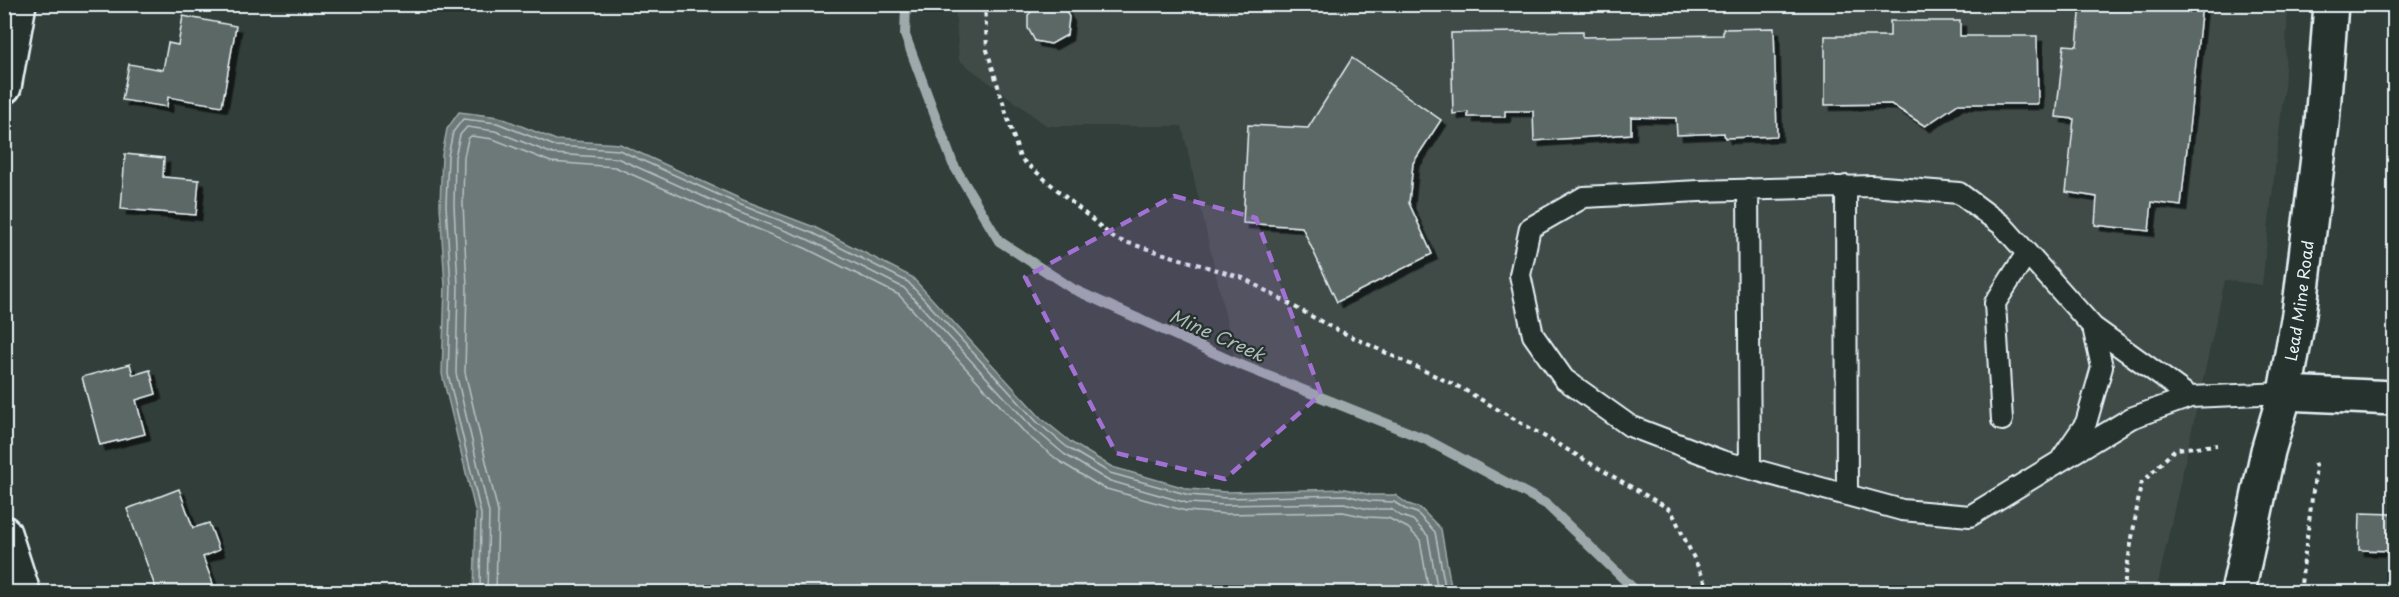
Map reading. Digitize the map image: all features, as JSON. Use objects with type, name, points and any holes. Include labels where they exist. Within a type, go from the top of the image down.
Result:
[{"type":"main road","points":[[4,87],[19,4]]},
{"type":"main road","name":"Lead Mine Road","points":[[2238,592],[2268,451],[2285,393],[2299,315],[2321,135],[2331,4]]},
{"type":"main road","points":[[2285,393],[2394,398]]},
{"type":"main road","points":[[4,533],[23,592]]},
{"type":"lane","points":[[2190,397],[2093,327],[2002,225],[1959,193],[1846,186],[1584,198],[1530,228],[1520,275],[1533,335],[1563,379],[1630,426],[1722,461],[1902,510],[1970,516],[2131,418],[2190,397],[2285,393]]},
{"type":"lane","points":[[1846,186],[1847,495]]},
{"type":"lane","points":[[1748,189],[1750,468]]},
{"type":"lane","points":[[2002,420],[1995,303],[2027,253]]},
{"type":"lane","points":[[2057,465],[2086,423],[2102,367],[2093,327]]},
{"type":"path","points":[[985,4],[987,50],[1020,158],[1115,239],[1243,278],[1329,326],[1461,388],[1671,510],[1710,592]]},
{"type":"path","points":[[2123,592],[2141,484],[2175,449],[2217,445]]},
{"type":"path","points":[[2300,592],[2316,467],[2313,460]]},
{"type":"highlighted area","points":[[1174,196],[1256,218],[1321,394],[1225,479],[1116,453],[1025,277]]},
{"type":"shaded area","points":[[955,5],[2288,5],[2284,89],[2262,285],[2225,280],[2156,592],[1637,592],[1546,504],[1425,439],[1236,363],[1182,126],[1047,126],[959,60]]},
{"type":"water","points":[[459,112],[499,117],[556,140],[620,144],[743,200],[814,227],[912,277],[1041,418],[1072,443],[1112,467],[1189,489],[1226,492],[1346,489],[1371,495],[1395,495],[1408,504],[1420,508],[1441,529],[1452,592],[474,592],[476,514],[442,374],[445,286],[440,205],[442,155],[447,129]]},
{"type":"building","points":[[1039,4],[1062,4],[1069,17],[1067,35],[1051,44],[1035,41],[1028,28],[1028,15]]},
{"type":"building","points":[[2081,4],[2202,4],[2181,206],[2152,202],[2149,231],[2095,225],[2097,197],[2066,192],[2074,119],[2056,117],[2064,45],[2077,46]]},
{"type":"building","points":[[183,16],[236,26],[222,106],[168,97],[167,107],[122,100],[129,64],[163,70],[168,43],[178,45]]},
{"type":"building","points":[[1890,21],[1960,21],[1960,36],[2037,36],[2038,104],[1958,104],[1925,126],[1891,104],[1825,105],[1825,36],[1890,36]]},
{"type":"building","points":[[1774,28],[1777,136],[1725,138],[1724,133],[1677,135],[1676,118],[1631,117],[1631,134],[1534,141],[1533,111],[1505,111],[1505,117],[1468,117],[1468,112],[1453,114],[1451,33],[1583,31],[1583,37],[1723,35],[1723,29]]},
{"type":"building","points":[[1352,58],[1441,120],[1413,163],[1409,203],[1432,254],[1337,302],[1302,227],[1243,223],[1248,125],[1308,128]]},
{"type":"building","points":[[125,154],[164,158],[163,177],[199,180],[196,215],[121,209]]},
{"type":"building","points":[[130,364],[133,375],[150,370],[156,394],[136,400],[145,434],[100,445],[82,377]]},
{"type":"building","points":[[179,489],[193,528],[209,523],[219,550],[203,557],[216,592],[157,592],[127,509]]},
{"type":"building","points":[[2360,513],[2394,514],[2394,551],[2359,550]]},
{"type":"waterway","name":"Mine Creek","points":[[906,4],[905,35],[953,164],[999,241],[1073,289],[1236,363],[1425,439],[1546,504],[1637,592]]}]
